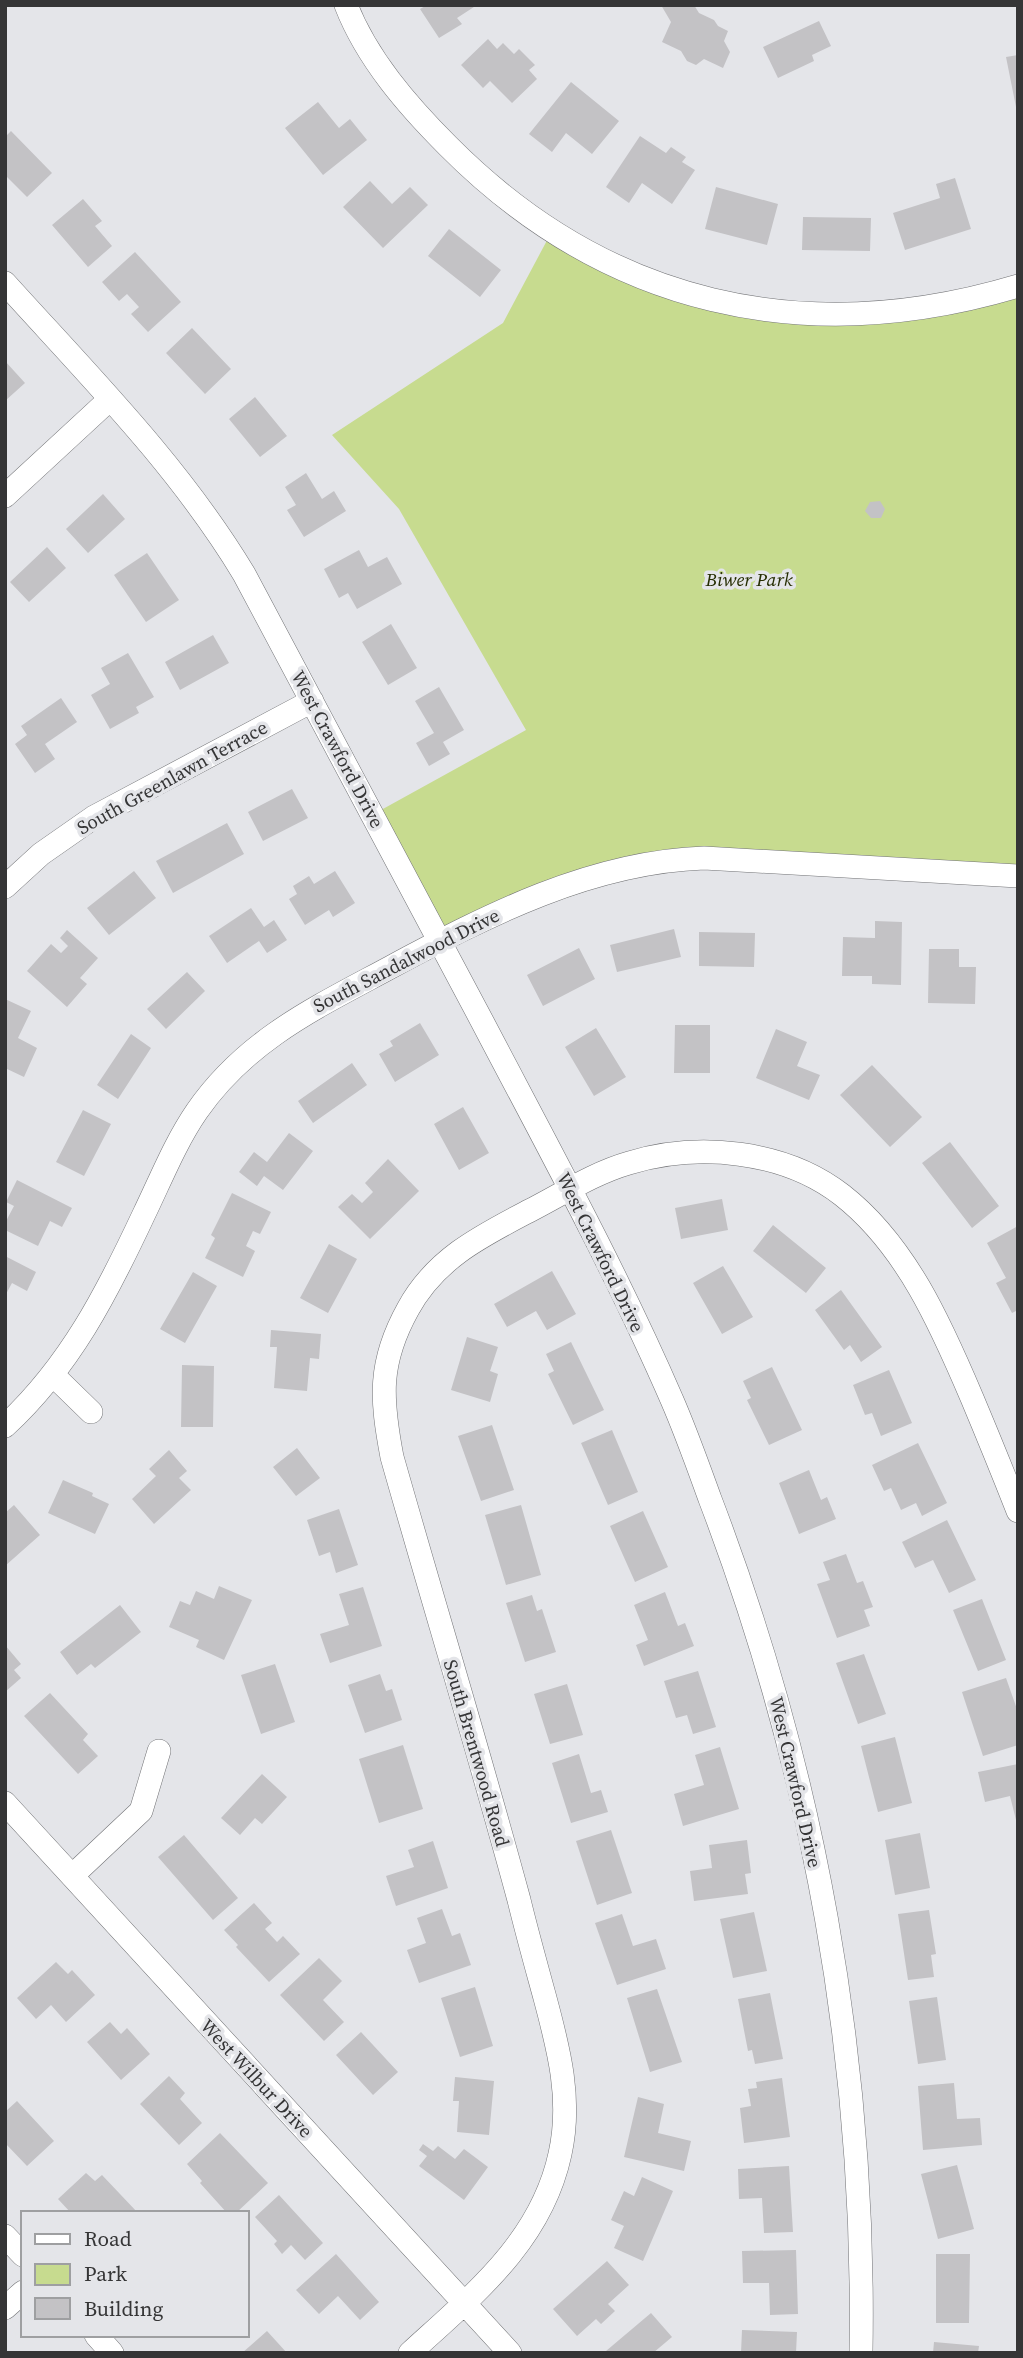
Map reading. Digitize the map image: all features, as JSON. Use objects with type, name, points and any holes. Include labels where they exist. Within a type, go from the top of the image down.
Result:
[{"type":"street","points":[[346,5],[367,48],[390,79],[470,168],[514,205],[552,231],[606,262],[636,275],[706,298],[762,310],[809,314],[894,313],[1018,286]]},
{"type":"street","name":"West Crawford Drive","points":[[5,283],[110,399],[189,492],[229,549],[570,1189],[623,1293],[674,1404],[744,1592],[770,1673],[797,1780],[831,1941],[845,2035],[859,2199],[861,2353]]},
{"type":"street","points":[[5,496],[110,399]]},
{"type":"street","name":"South Greenlawn Terrace","points":[[5,887],[41,854],[94,817],[312,701]]},
{"type":"street","name":"South Sandalwood Drive","points":[[5,1426],[67,1357],[114,1276],[180,1138],[219,1082],[294,1019],[477,922],[551,891],[585,880],[680,859],[704,858],[1018,876]]},
{"type":"street","name":"South Brentwood Road","points":[[410,2353],[480,2291],[528,2233],[551,2184],[560,2154],[566,2096],[558,2045],[509,1863],[392,1457],[384,1418],[383,1382],[391,1346],[408,1308],[429,1277],[480,1236],[602,1173],[647,1158],[726,1152],[768,1159],[809,1174],[841,1194],[888,1242],[934,1313],[1010,1466],[1018,1511]]},
{"type":"street","points":[[53,1375],[91,1412]]},
{"type":"street","points":[[72,1876],[141,1811],[159,1751]]},
{"type":"street","name":"West Wilbur Drive","points":[[5,1803],[510,2353]]},
{"type":"street","points":[[5,2236],[21,2253]]},
{"type":"street","points":[[5,2308],[21,2294]]},
{"type":"street","points":[[98,2337],[112,2353]]},
{"type":"green space","name":"Biwer Park","points":[[552,231],[606,262],[809,314],[1011,288],[1018,304],[1018,873],[680,859],[439,941],[372,815],[526,730],[399,509],[332,435],[503,323]]},
{"type":"building","points":[[427,5],[477,5],[457,18],[462,24],[439,38],[420,9]]},
{"type":"building","points":[[661,5],[694,5],[699,13],[728,31],[724,41],[730,52],[723,68],[704,59],[696,65],[687,61],[681,51],[662,42],[671,22]]},
{"type":"building","points":[[819,21],[831,46],[812,55],[814,61],[778,78],[763,47]]},
{"type":"building","points":[[488,39],[497,49],[503,43],[514,54],[519,49],[535,65],[529,70],[537,79],[512,103],[490,81],[483,88],[461,65]]},
{"type":"building","points":[[1018,55],[1018,112],[1017,112],[1006,57]]},
{"type":"building","points":[[571,82],[619,121],[592,154],[566,133],[552,152],[529,134]]},
{"type":"building","points":[[318,102],[339,128],[350,119],[367,140],[323,175],[285,128]]},
{"type":"building","points":[[11,131],[52,173],[27,197],[5,175],[5,137]]},
{"type":"building","points":[[640,136],[666,153],[671,147],[686,157],[682,162],[695,170],[672,204],[642,183],[629,203],[606,187]]},
{"type":"building","points":[[955,178],[971,229],[905,250],[893,213],[940,198],[936,184]]},
{"type":"building","points":[[370,181],[392,204],[410,187],[428,205],[383,248],[343,207]]},
{"type":"building","points":[[716,187],[778,204],[767,245],[705,229]]},
{"type":"building","points":[[83,199],[102,221],[95,226],[112,246],[88,267],[52,225]]},
{"type":"building","points":[[803,217],[871,218],[870,251],[802,250]]},
{"type":"building","points":[[449,229],[501,270],[480,297],[428,256]]},
{"type":"building","points":[[135,252],[181,302],[148,332],[131,314],[139,307],[127,294],[119,301],[102,282]]},
{"type":"building","points":[[192,328],[231,369],[205,394],[166,353]]},
{"type":"building","points":[[5,361],[25,383],[5,401]]},
{"type":"building","points":[[255,397],[287,436],[260,457],[229,419]]},
{"type":"building","points":[[306,473],[322,499],[334,491],[346,511],[304,537],[287,510],[296,505],[285,487]]},
{"type":"building","points":[[103,494],[125,519],[88,553],[66,529]]},
{"type":"building","points":[[880,501],[885,509],[881,518],[871,518],[865,511],[870,502]]},
{"type":"building","points":[[47,547],[66,568],[29,602],[10,582]]},
{"type":"building","points":[[359,550],[368,567],[387,557],[402,584],[357,609],[348,593],[339,598],[324,569]]},
{"type":"building","points":[[147,553],[179,600],[146,622],[114,575]]},
{"type":"building","points":[[391,624],[417,668],[388,685],[362,642]]},
{"type":"building","points":[[213,635],[229,663],[180,690],[165,662]]},
{"type":"building","points":[[128,653],[154,697],[136,707],[139,713],[110,729],[91,695],[110,684],[101,668]]},
{"type":"building","points":[[439,687],[464,730],[443,742],[450,754],[429,766],[416,743],[434,733],[415,701]]},
{"type":"building","points":[[61,698],[77,722],[45,744],[55,759],[35,773],[15,744],[27,735],[21,726]]},
{"type":"building","points":[[292,789],[308,818],[263,841],[248,812]]},
{"type":"building","points":[[227,823],[244,854],[173,893],[156,861]]},
{"type":"building","points":[[134,871],[156,898],[109,935],[87,908]]},
{"type":"building","points":[[335,871],[355,903],[333,917],[329,910],[305,925],[289,899],[297,894],[293,886],[309,876],[314,884]]},
{"type":"building","points":[[251,908],[264,927],[274,920],[287,940],[267,953],[259,941],[227,963],[209,936]]},
{"type":"building","points":[[875,921],[902,922],[901,985],[872,984],[872,976],[842,976],[843,937],[875,938]]},
{"type":"building","points":[[674,929],[681,957],[617,972],[610,945]]},
{"type":"building","points":[[67,930],[98,958],[80,978],[87,984],[67,1007],[27,971],[51,944],[61,953],[68,946],[60,938]]},
{"type":"building","points":[[699,932],[755,933],[754,967],[699,966]]},
{"type":"building","points":[[579,948],[595,979],[543,1006],[527,975]]},
{"type":"building","points":[[929,949],[959,949],[959,967],[976,967],[975,1004],[928,1003]]},
{"type":"building","points":[[187,972],[205,991],[166,1029],[147,1009]]},
{"type":"building","points":[[5,999],[31,1011],[18,1038],[37,1048],[24,1077],[5,1068]]},
{"type":"building","points":[[420,1023],[439,1055],[395,1082],[379,1054],[393,1046],[390,1041]]},
{"type":"building","points":[[675,1025],[710,1025],[710,1073],[674,1073]]},
{"type":"building","points":[[596,1028],[626,1077],[594,1096],[565,1047]]},
{"type":"building","points":[[776,1029],[807,1042],[797,1066],[820,1075],[809,1100],[756,1078]]},
{"type":"building","points":[[131,1034],[151,1048],[118,1099],[97,1085]]},
{"type":"building","points":[[352,1063],[367,1085],[313,1123],[298,1101]]},
{"type":"building","points":[[872,1065],[922,1117],[890,1147],[840,1095]]},
{"type":"building","points":[[463,1107],[489,1153],[459,1170],[434,1124]]},
{"type":"building","points":[[83,1110],[111,1124],[84,1176],[56,1162]]},
{"type":"building","points":[[289,1133],[313,1151],[283,1190],[264,1176],[257,1186],[239,1172],[254,1152],[267,1162]]},
{"type":"building","points":[[950,1142],[999,1206],[972,1228],[922,1163]]},
{"type":"building","points":[[388,1159],[419,1191],[370,1239],[338,1207],[352,1194],[362,1203],[373,1192],[365,1183]]},
{"type":"building","points":[[17,1180],[72,1208],[62,1227],[50,1221],[38,1246],[5,1230],[5,1223],[14,1206],[6,1202]]},
{"type":"building","points":[[232,1193],[271,1212],[260,1234],[253,1231],[246,1246],[255,1251],[243,1277],[205,1258],[215,1238],[211,1235]]},
{"type":"building","points":[[722,1199],[728,1230],[681,1239],[675,1208]]},
{"type":"building","points":[[773,1225],[826,1268],[806,1293],[753,1251]]},
{"type":"building","points":[[1018,1226],[1018,1310],[1012,1313],[996,1283],[1006,1278],[987,1243]]},
{"type":"building","points":[[329,1244],[357,1259],[328,1313],[300,1298]]},
{"type":"building","points":[[5,1256],[36,1272],[27,1291],[12,1283],[5,1296]]},
{"type":"building","points":[[723,1266],[753,1317],[722,1334],[693,1283]]},
{"type":"building","points":[[552,1271],[576,1314],[547,1330],[536,1311],[507,1327],[494,1304]]},
{"type":"building","points":[[193,1272],[217,1286],[185,1343],[160,1329]]},
{"type":"building","points":[[841,1290],[882,1347],[861,1362],[850,1345],[844,1350],[815,1310]]},
{"type":"building","points":[[271,1330],[321,1334],[319,1359],[310,1358],[307,1391],[274,1388],[277,1347],[270,1347]]},
{"type":"building","points":[[467,1337],[498,1347],[490,1371],[498,1374],[490,1402],[451,1390]]},
{"type":"building","points":[[571,1342],[604,1410],[573,1425],[548,1374],[554,1371],[546,1354]]},
{"type":"building","points":[[182,1365],[214,1366],[213,1427],[181,1427]]},
{"type":"building","points":[[772,1367],[802,1430],[769,1445],[747,1400],[751,1398],[743,1381]]},
{"type":"building","points":[[889,1370],[912,1423],[881,1436],[872,1413],[865,1415],[853,1385]]},
{"type":"building","points":[[492,1425],[514,1490],[481,1501],[458,1436]]},
{"type":"building","points":[[612,1430],[638,1492],[608,1505],[581,1443]]},
{"type":"building","points":[[918,1443],[947,1503],[922,1516],[916,1503],[901,1510],[891,1488],[884,1491],[872,1465]]},
{"type":"building","points":[[297,1448],[320,1478],[296,1496],[273,1467]]},
{"type":"building","points":[[169,1450],[187,1471],[179,1478],[191,1490],[154,1524],[132,1499],[156,1476],[149,1469]]},
{"type":"building","points":[[809,1470],[821,1500],[827,1497],[836,1519],[799,1534],[779,1483]]},
{"type":"building","points":[[63,1480],[93,1493],[92,1496],[109,1504],[95,1534],[48,1513]]},
{"type":"building","points":[[14,1505],[40,1535],[5,1566],[5,1513]]},
{"type":"building","points":[[521,1505],[541,1575],[506,1585],[485,1515]]},
{"type":"building","points":[[339,1509],[358,1565],[336,1573],[330,1552],[319,1556],[307,1520]]},
{"type":"building","points":[[643,1511],[668,1567],[635,1582],[610,1526]]},
{"type":"building","points":[[947,1520],[976,1580],[949,1593],[933,1560],[915,1568],[902,1542]]},
{"type":"building","points":[[846,1554],[857,1583],[863,1581],[873,1607],[864,1610],[870,1626],[837,1638],[817,1584],[830,1580],[823,1562]]},
{"type":"building","points":[[219,1586],[252,1600],[224,1660],[196,1647],[199,1640],[169,1627],[180,1601],[190,1605],[196,1591],[214,1599]]},
{"type":"building","points":[[363,1587],[382,1646],[330,1663],[320,1634],[349,1625],[339,1594]]},
{"type":"building","points":[[665,1592],[678,1626],[685,1623],[694,1646],[644,1666],[636,1645],[648,1640],[634,1605]]},
{"type":"building","points":[[532,1595],[537,1611],[542,1609],[556,1652],[525,1662],[506,1603]]},
{"type":"building","points":[[982,1599],[1006,1660],[978,1671],[953,1610]]},
{"type":"building","points":[[120,1605],[141,1632],[95,1668],[91,1664],[77,1675],[60,1652]]},
{"type":"building","points":[[5,1645],[21,1664],[14,1670],[21,1678],[5,1692]]},
{"type":"building","points":[[864,1654],[886,1714],[858,1724],[836,1663]]},
{"type":"building","points":[[275,1664],[295,1722],[261,1734],[241,1675]]},
{"type":"building","points":[[698,1671],[716,1727],[693,1734],[687,1715],[676,1718],[664,1681]]},
{"type":"building","points":[[380,1674],[386,1691],[392,1689],[402,1720],[365,1733],[348,1685]]},
{"type":"building","points":[[1006,1678],[1018,1712],[1018,1745],[983,1756],[962,1692]]},
{"type":"building","points":[[567,1684],[583,1735],[550,1744],[534,1694]]},
{"type":"building","points":[[50,1693],[88,1734],[83,1740],[98,1756],[78,1774],[24,1716]]},
{"type":"building","points":[[895,1737],[912,1803],[878,1812],[861,1746]]},
{"type":"building","points":[[403,1745],[423,1809],[379,1823],[359,1759]]},
{"type":"building","points":[[720,1747],[739,1809],[683,1826],[674,1794],[704,1785],[695,1755]]},
{"type":"building","points":[[579,1754],[591,1793],[601,1790],[608,1812],[571,1823],[552,1763]]},
{"type":"building","points":[[1018,1764],[1017,1824],[1010,1796],[985,1802],[978,1772]]},
{"type":"building","points":[[262,1774],[287,1797],[262,1824],[255,1818],[240,1835],[221,1818]]},
{"type":"building","points":[[611,1830],[632,1893],[597,1905],[576,1841]]},
{"type":"building","points":[[920,1833],[930,1888],[895,1895],[885,1840]]},
{"type":"building","points":[[184,1835],[238,1898],[213,1920],[158,1857]]},
{"type":"building","points":[[747,1840],[751,1873],[745,1874],[748,1894],[694,1901],[690,1871],[712,1868],[709,1845]]},
{"type":"building","points":[[433,1841],[448,1888],[396,1906],[386,1876],[414,1867],[408,1850]]},
{"type":"building","points":[[254,1903],[272,1923],[265,1929],[277,1942],[283,1936],[300,1954],[269,1982],[224,1930]]},
{"type":"building","points":[[442,1909],[452,1936],[460,1933],[471,1965],[419,1983],[407,1950],[426,1943],[417,1918]]},
{"type":"building","points":[[929,1910],[936,1954],[931,1955],[934,1977],[908,1980],[898,1914]]},
{"type":"building","points":[[754,1912],[767,1971],[733,1978],[720,1919]]},
{"type":"building","points":[[622,1914],[633,1946],[656,1939],[666,1969],[617,1985],[595,1923]]},
{"type":"building","points":[[319,1958],[342,1981],[323,2000],[344,2022],[324,2041],[280,1995]]},
{"type":"building","points":[[56,1962],[68,1974],[72,1970],[95,1995],[66,2022],[51,2005],[36,2019],[17,1998]]},
{"type":"building","points":[[475,1987],[493,2046],[460,2057],[441,1998]]},
{"type":"building","points":[[657,1989],[682,2062],[650,2072],[627,1998]]},
{"type":"building","points":[[770,1993],[783,2059],[755,2064],[752,2050],[748,2051],[738,1999]]},
{"type":"building","points":[[937,1997],[946,2060],[918,2064],[909,2001]]},
{"type":"building","points":[[110,2022],[121,2034],[127,2028],[150,2054],[121,2080],[87,2042]]},
{"type":"building","points":[[361,2032],[398,2072],[373,2095],[336,2055]]},
{"type":"building","points":[[169,2076],[185,2093],[180,2099],[202,2123],[179,2145],[140,2104]]},
{"type":"building","points":[[455,2077],[494,2081],[489,2135],[457,2132],[459,2101],[453,2101]]},
{"type":"building","points":[[782,2078],[790,2137],[744,2143],[740,2108],[751,2106],[748,2089],[757,2088],[756,2082]]},
{"type":"building","points":[[954,2083],[957,2119],[980,2118],[982,2145],[923,2150],[918,2086]]},
{"type":"building","points":[[638,2097],[664,2104],[658,2133],[691,2141],[684,2171],[624,2157]]},
{"type":"building","points":[[17,2101],[54,2141],[27,2166],[5,2143],[5,2112]]},
{"type":"building","points":[[220,2133],[268,2183],[238,2211],[225,2211],[187,2164]]},
{"type":"building","points":[[423,2144],[433,2151],[438,2146],[455,2159],[464,2149],[488,2167],[464,2200],[419,2166],[427,2156],[419,2150]]},
{"type":"building","points":[[957,2165],[974,2229],[938,2239],[921,2174]]},
{"type":"building","points":[[789,2166],[793,2232],[764,2233],[762,2198],[739,2199],[738,2169]]},
{"type":"building","points":[[86,2173],[95,2181],[102,2175],[136,2211],[69,2211],[58,2199]]},
{"type":"building","points":[[642,2177],[673,2191],[643,2261],[614,2248],[624,2226],[611,2220],[624,2191],[634,2196]]},
{"type":"building","points":[[279,2195],[323,2243],[305,2260],[291,2245],[282,2254],[274,2244],[277,2241],[255,2217]]},
{"type":"building","points":[[796,2250],[798,2314],[770,2315],[769,2283],[743,2283],[742,2251]]},
{"type":"building","points":[[336,2254],[379,2302],[360,2320],[338,2296],[319,2314],[296,2290]]},
{"type":"building","points":[[936,2254],[970,2254],[969,2323],[936,2323]]},
{"type":"building","points":[[607,2261],[629,2285],[608,2304],[615,2311],[601,2324],[596,2319],[577,2336],[553,2309]]},
{"type":"building","points":[[651,2313],[672,2337],[653,2353],[606,2351]]},
{"type":"building","points":[[742,2330],[797,2332],[796,2353],[741,2353]]},
{"type":"building","points":[[267,2331],[287,2353],[242,2353]]},
{"type":"building","points":[[934,2342],[979,2346],[978,2353],[933,2353]]}]
